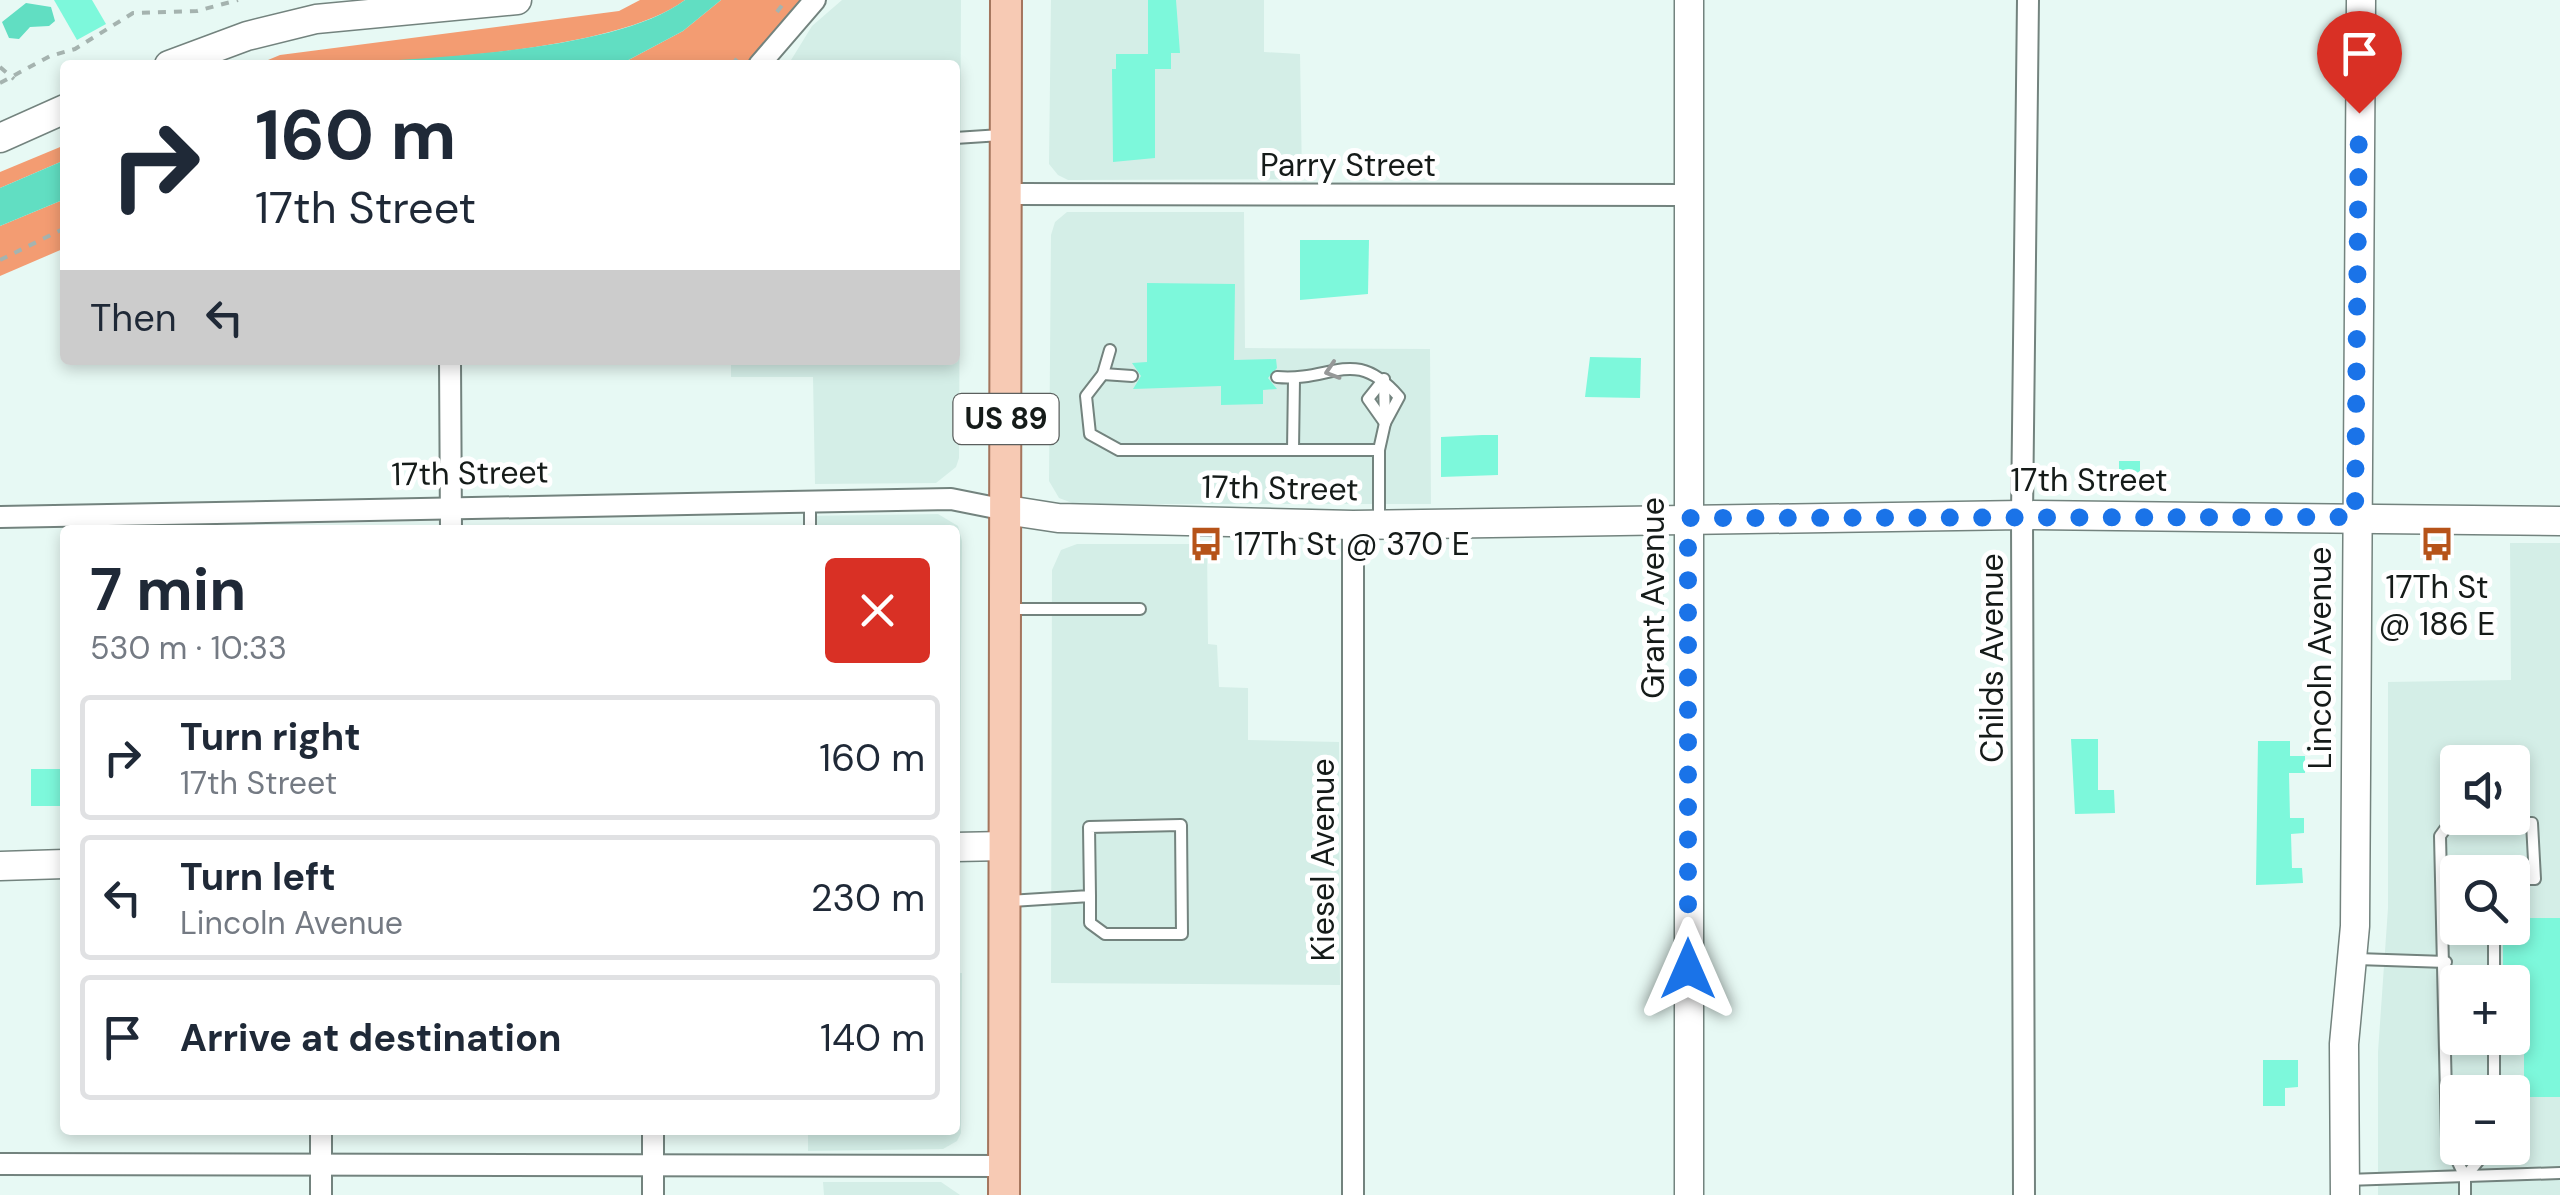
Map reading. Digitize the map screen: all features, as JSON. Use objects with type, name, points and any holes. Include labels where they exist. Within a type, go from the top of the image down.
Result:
[{"type":"main road","name":"US 89","points":[[1004,1181],[1006,0]]},
{"type":"street","points":[[182,60],[247,36],[316,19],[517,0]]},
{"type":"street","points":[[763,60],[815,0]]},
{"type":"street","name":"Grant Avenue","points":[[1689,0],[1689,1195]]},
{"type":"street","name":"Childs Avenue","points":[[2024,1195],[2022,514],[2028,0]]},
{"type":"street","name":"Lincoln Avenue","points":[[2345,1188],[2344,1044],[2352,958],[2361,0]]},
{"type":"street","points":[[0,138],[60,112]]},
{"type":"street","name":"Parry Street","points":[[1007,194],[1689,196]]},
{"type":"street","points":[[450,365],[451,519]]},
{"type":"street","name":"17th Street","points":[[0,518],[451,519],[951,499],[1058,518],[1366,525],[2022,514],[2560,520]]},
{"type":"street","name":"Kiesel Avenue","points":[[1353,1195],[1366,525]]},
{"type":"street","points":[[960,847],[1004,846]]},
{"type":"street","points":[[0,866],[60,864]]},
{"type":"street","points":[[321,1135],[321,1195]]},
{"type":"street","points":[[653,1135],[653,1195]]},
{"type":"street","points":[[0,1164],[653,1167],[1004,1181]]},
{"type":"lane","points":[[960,138],[1007,135]]},
{"type":"lane","points":[[1110,350],[1103,374],[1086,396],[1090,434],[1120,450],[1379,450]]},
{"type":"lane","points":[[1277,378],[1294,379],[1352,365],[1384,380],[1400,397],[1385,422],[1366,525]]},
{"type":"lane","points":[[1103,374],[1132,376]]},
{"type":"lane","points":[[1293,450],[1294,379]]},
{"type":"lane","points":[[1384,380],[1368,399],[1385,422]]},
{"type":"lane","points":[[810,502],[810,525]]},
{"type":"lane","points":[[1005,608],[1140,609]]},
{"type":"lane","points":[[2442,855],[2440,836],[2448,825],[2532,823],[2535,879],[2530,879]]},
{"type":"lane","points":[[1181,826],[1182,934],[1105,934],[1090,923],[1090,896],[1089,827],[1181,826]]},
{"type":"lane","points":[[1004,901],[1090,896]]},
{"type":"lane","points":[[2446,945],[2448,1139],[2465,1177],[2465,1195]]},
{"type":"lane","points":[[2352,958],[2446,962]]},
{"type":"lane","points":[[2465,1177],[2475,1165]]},
{"type":"lane","points":[[2345,1188],[2560,1173]]},
{"type":"path","points":[[143,12],[146,0]]},
{"type":"path","points":[[0,83],[50,56],[75,49],[134,13],[164,6],[198,11],[238,0]]},
{"type":"path","points":[[0,67],[14,78]]},
{"type":"path","points":[[0,260],[60,230]]},
{"type":"shaded area","points":[[640,0],[685,0],[648,19],[599,35],[542,46],[416,60],[268,60],[280,55],[619,11]]},
{"type":"shaded area","points":[[685,0],[721,0],[683,31],[628,60],[394,60],[564,42],[652,18]]},
{"type":"shaded area","points":[[721,0],[804,0],[751,60],[628,60],[683,31]]},
{"type":"shaded area","points":[[842,0],[961,0],[960,229],[960,60],[791,60],[812,26]]},
{"type":"shaded area","points":[[1051,0],[1264,0],[1264,52],[1300,54],[1302,179],[1068,180],[1058,175],[1049,164]]},
{"type":"shaded area","points":[[26,3],[51,7],[55,21],[49,26],[30,27],[19,39],[9,38],[2,22]]},
{"type":"shaded area","points":[[60,147],[60,162],[0,188],[0,172]]},
{"type":"shaded area","points":[[60,162],[60,201],[0,226],[0,188]]},
{"type":"shaded area","points":[[60,201],[60,250],[0,276],[0,226]]},
{"type":"shaded area","points":[[1067,212],[1244,212],[1245,348],[1430,349],[1431,504],[1075,504],[1059,498],[1049,481],[1051,235],[1055,222]]},
{"type":"shaded area","points":[[731,365],[959,365],[956,467],[936,483],[815,484],[813,377],[731,377]]},
{"type":"shaded area","points":[[938,514],[956,525],[804,525],[804,516]]},
{"type":"shaded area","points":[[960,534],[962,541],[960,807]]},
{"type":"shaded area","points":[[2510,543],[2560,543],[2560,1195],[2378,1195],[2378,1052],[2388,908],[2388,682],[2511,680]]},
{"type":"shaded area","points":[[1077,544],[1207,544],[1208,644],[1217,645],[1219,687],[1248,688],[1248,740],[1339,742],[1340,985],[1051,983],[1052,570],[1061,550]]},
{"type":"shaded area","points":[[962,973],[961,1133],[960,1135]]},
{"type":"shaded area","points":[[808,1135],[960,1135],[943,1149],[808,1151]]},
{"type":"shaded area","points":[[823,1182],[941,1182],[960,1195],[824,1195]]},
{"type":"building","points":[[54,0],[92,0],[106,24],[77,40]]},
{"type":"building","points":[[1148,0],[1176,0],[1180,53],[1171,53],[1171,69],[1155,69],[1155,158],[1113,162],[1112,69],[1116,69],[1116,54],[1148,54]]},
{"type":"building","points":[[1300,240],[1369,240],[1368,294],[1300,300]]},
{"type":"building","points":[[1147,283],[1235,284],[1234,360],[1276,359],[1277,368],[1268,378],[1277,389],[1263,390],[1263,404],[1221,405],[1221,386],[1133,389],[1141,376],[1132,363],[1147,362]]},
{"type":"building","points":[[1590,357],[1641,358],[1640,398],[1585,397]]},
{"type":"building","points":[[1498,435],[1498,475],[1441,477],[1441,437]]},
{"type":"building","points":[[2119,461],[2140,461],[2140,484],[2119,484]]},
{"type":"building","points":[[2071,739],[2098,739],[2098,790],[2114,790],[2115,813],[2075,814]]},
{"type":"building","points":[[2258,741],[2290,741],[2290,756],[2305,756],[2305,773],[2289,773],[2290,818],[2304,818],[2304,833],[2291,834],[2292,868],[2302,868],[2303,883],[2256,885]]},
{"type":"building","points":[[31,769],[60,769],[60,806],[31,806]]},
{"type":"building","points":[[2530,918],[2560,918],[2560,1097],[2530,1097],[2530,1075],[2524,1075],[2524,1055],[2530,1055],[2530,965],[2503,965],[2503,945],[2530,945]]},
{"type":"building","points":[[2263,1060],[2298,1060],[2298,1087],[2285,1088],[2285,1106],[2263,1106]]},
{"type":"place","name":"17Th St @ 370 E","points":[[1206,544]]},
{"type":"place","name":"17Th St @ 186 E","points":[[2437,544]]},
{"type":"route","points":[[1688,969],[1688,518],[2022,514],[2355,517],[2359,113]]}]
